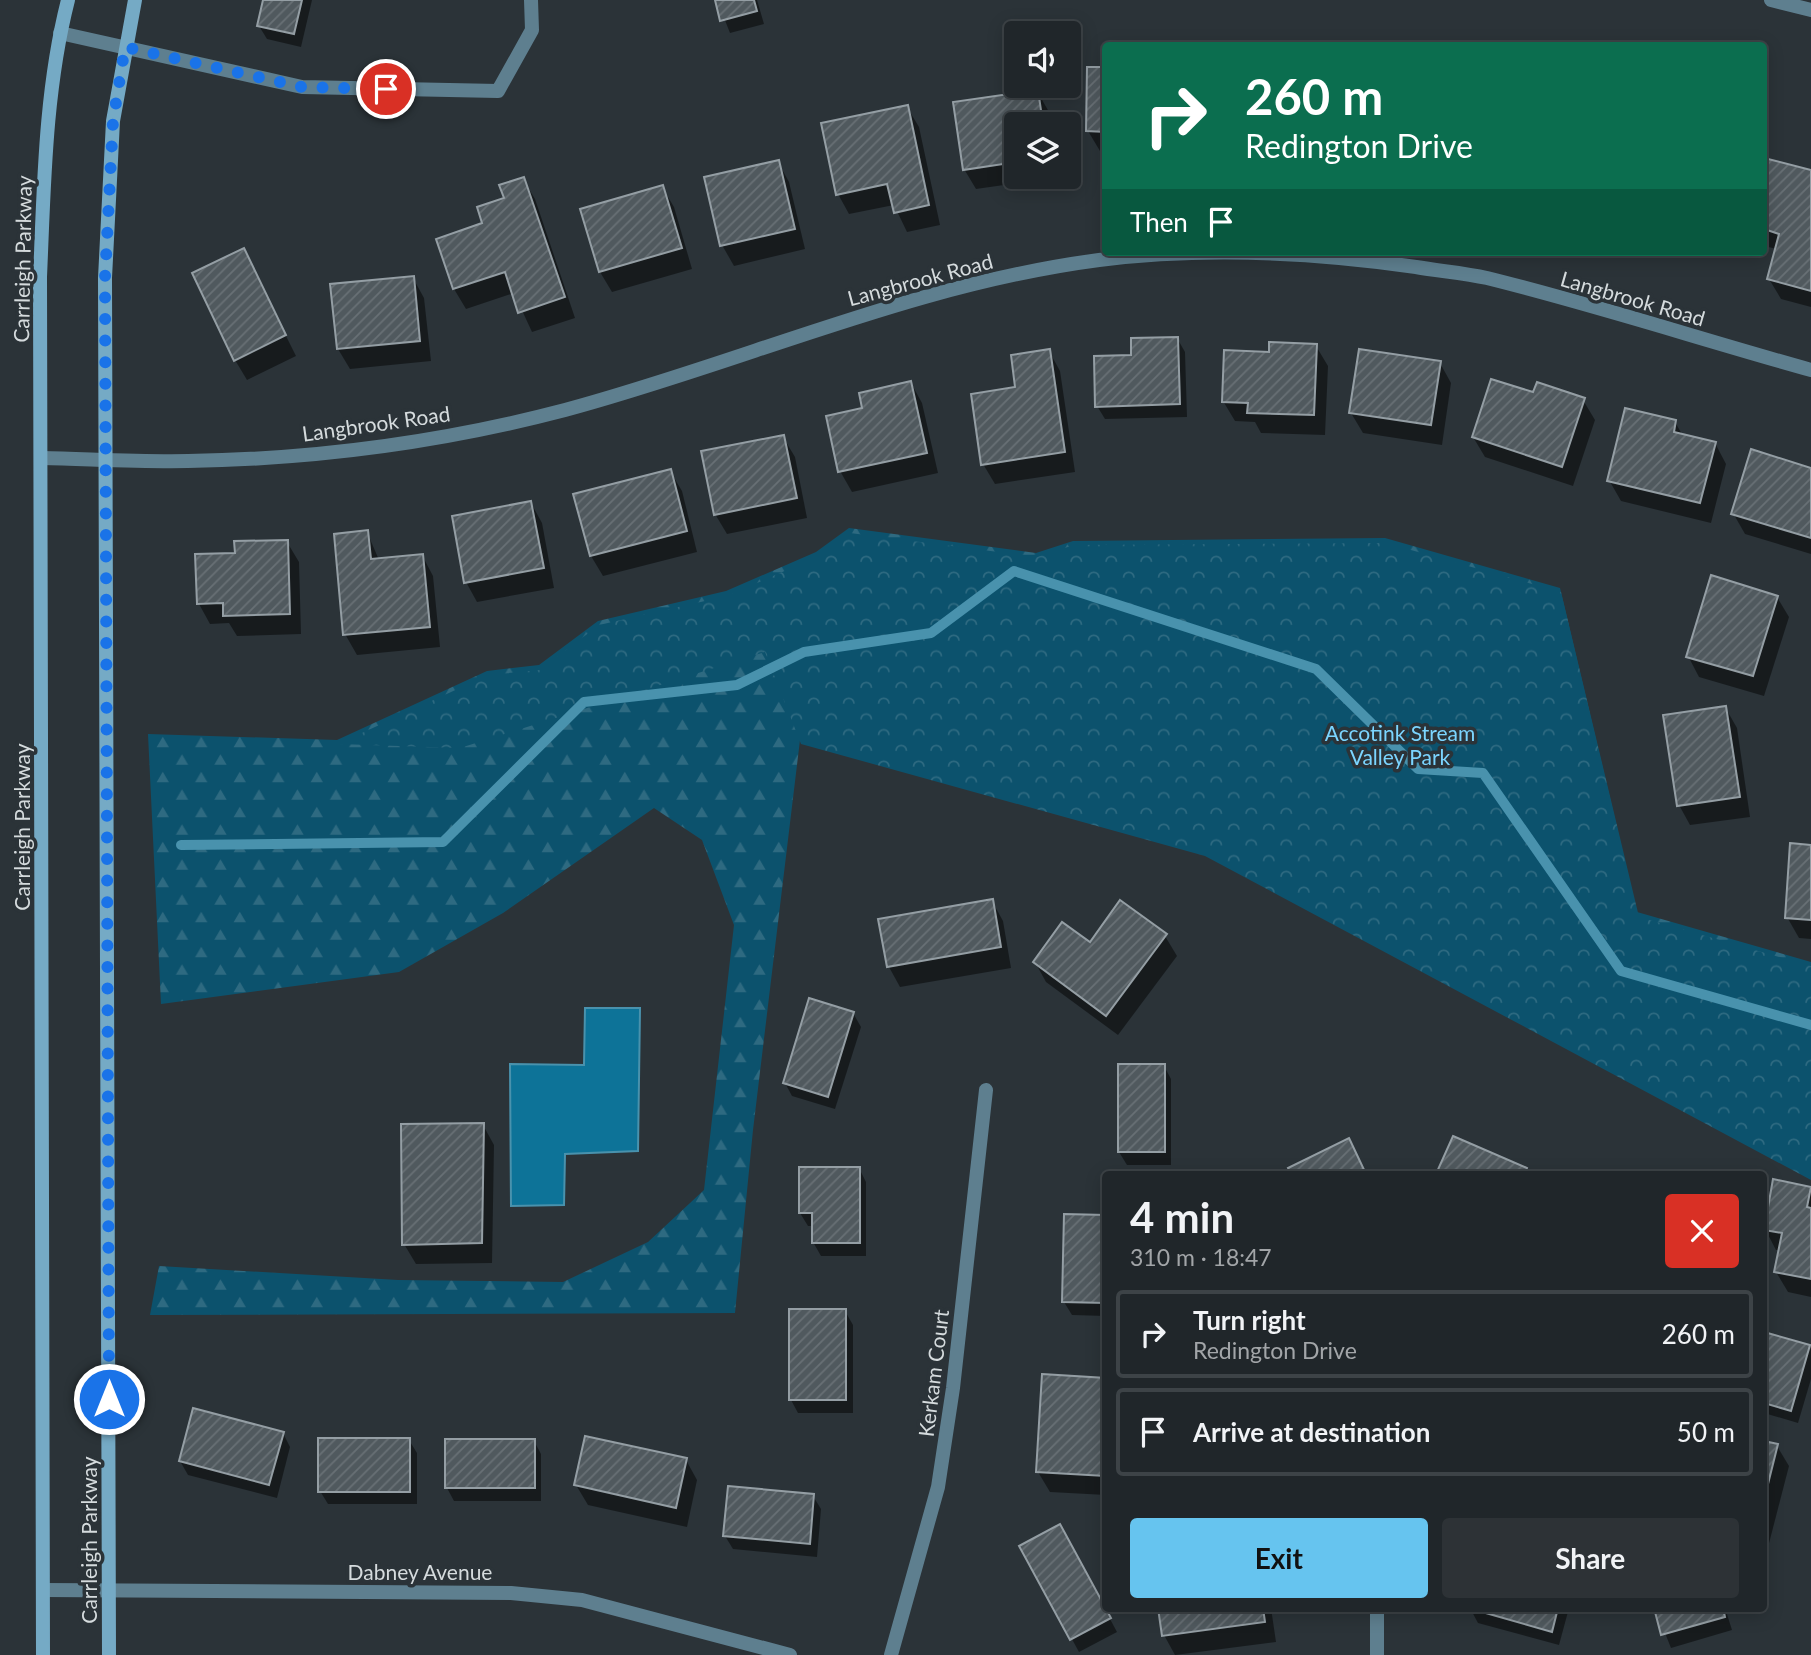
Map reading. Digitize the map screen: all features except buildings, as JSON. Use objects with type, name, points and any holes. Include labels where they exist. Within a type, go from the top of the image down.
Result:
[{"type":"street","name":"Carrleigh Parkway","points":[[43,1655],[40,277],[44,197],[60,33],[68,0]]},
{"type":"street","name":"Carrleigh Parkway","points":[[109,1655],[105,460],[108,200],[113,121],[135,0]]},
{"type":"street","points":[[60,33],[302,87],[498,91],[532,30],[531,0]]},
{"type":"street","points":[[1771,0],[1811,10]]},
{"type":"street","name":"Langbrook Road","points":[[42,458],[186,461],[270,458],[405,443],[568,409],[899,304],[980,282],[1099,260],[1159,256]]},
{"type":"street","name":"Langbrook Road","points":[[1338,256],[1484,277],[1811,370]]},
{"type":"street","name":"Kerkam Court","points":[[891,1655],[920,1561],[938,1486],[953,1388],[986,1090]]},
{"type":"street","name":"Dabney Avenue","points":[[43,1590],[511,1593],[582,1600],[790,1655]]},
{"type":"street","points":[[1377,1612],[1377,1655]]},
{"type":"green space","name":"Accotink Stream Valley Park","points":[[849,528],[1036,553],[1073,541],[1385,538],[1560,588],[1637,912],[1811,962],[1811,1176],[1203,851],[800,740],[753,1130],[735,1313],[150,1315],[159,1266],[398,1280],[563,1282],[648,1242],[704,1190],[734,925],[702,840],[654,808],[503,913],[399,972],[161,1004],[148,734],[337,740],[487,671],[539,665],[598,621],[726,591],[816,552]]},
{"type":"green space","name":"Accotink Stream Valley Park","points":[[850,533],[1037,557],[1074,545],[1386,543],[1561,592],[1639,917],[1811,966],[1811,1180],[1205,856],[801,744],[765,652],[460,748],[338,744],[488,675],[540,670],[599,625],[727,596],[817,557]]},
{"type":"shaded area","points":[[585,1008],[640,1008],[638,1151],[565,1154],[564,1205],[511,1206],[510,1064],[584,1065]]},
{"type":"waterway","points":[[181,845],[443,842],[584,702],[737,685],[804,652],[931,633],[1014,571],[1316,669],[1418,769],[1483,773],[1621,971],[1811,1025]]},
{"type":"route","points":[[109,1399],[105,278],[113,121],[125,47],[302,87],[386,89]]}]
